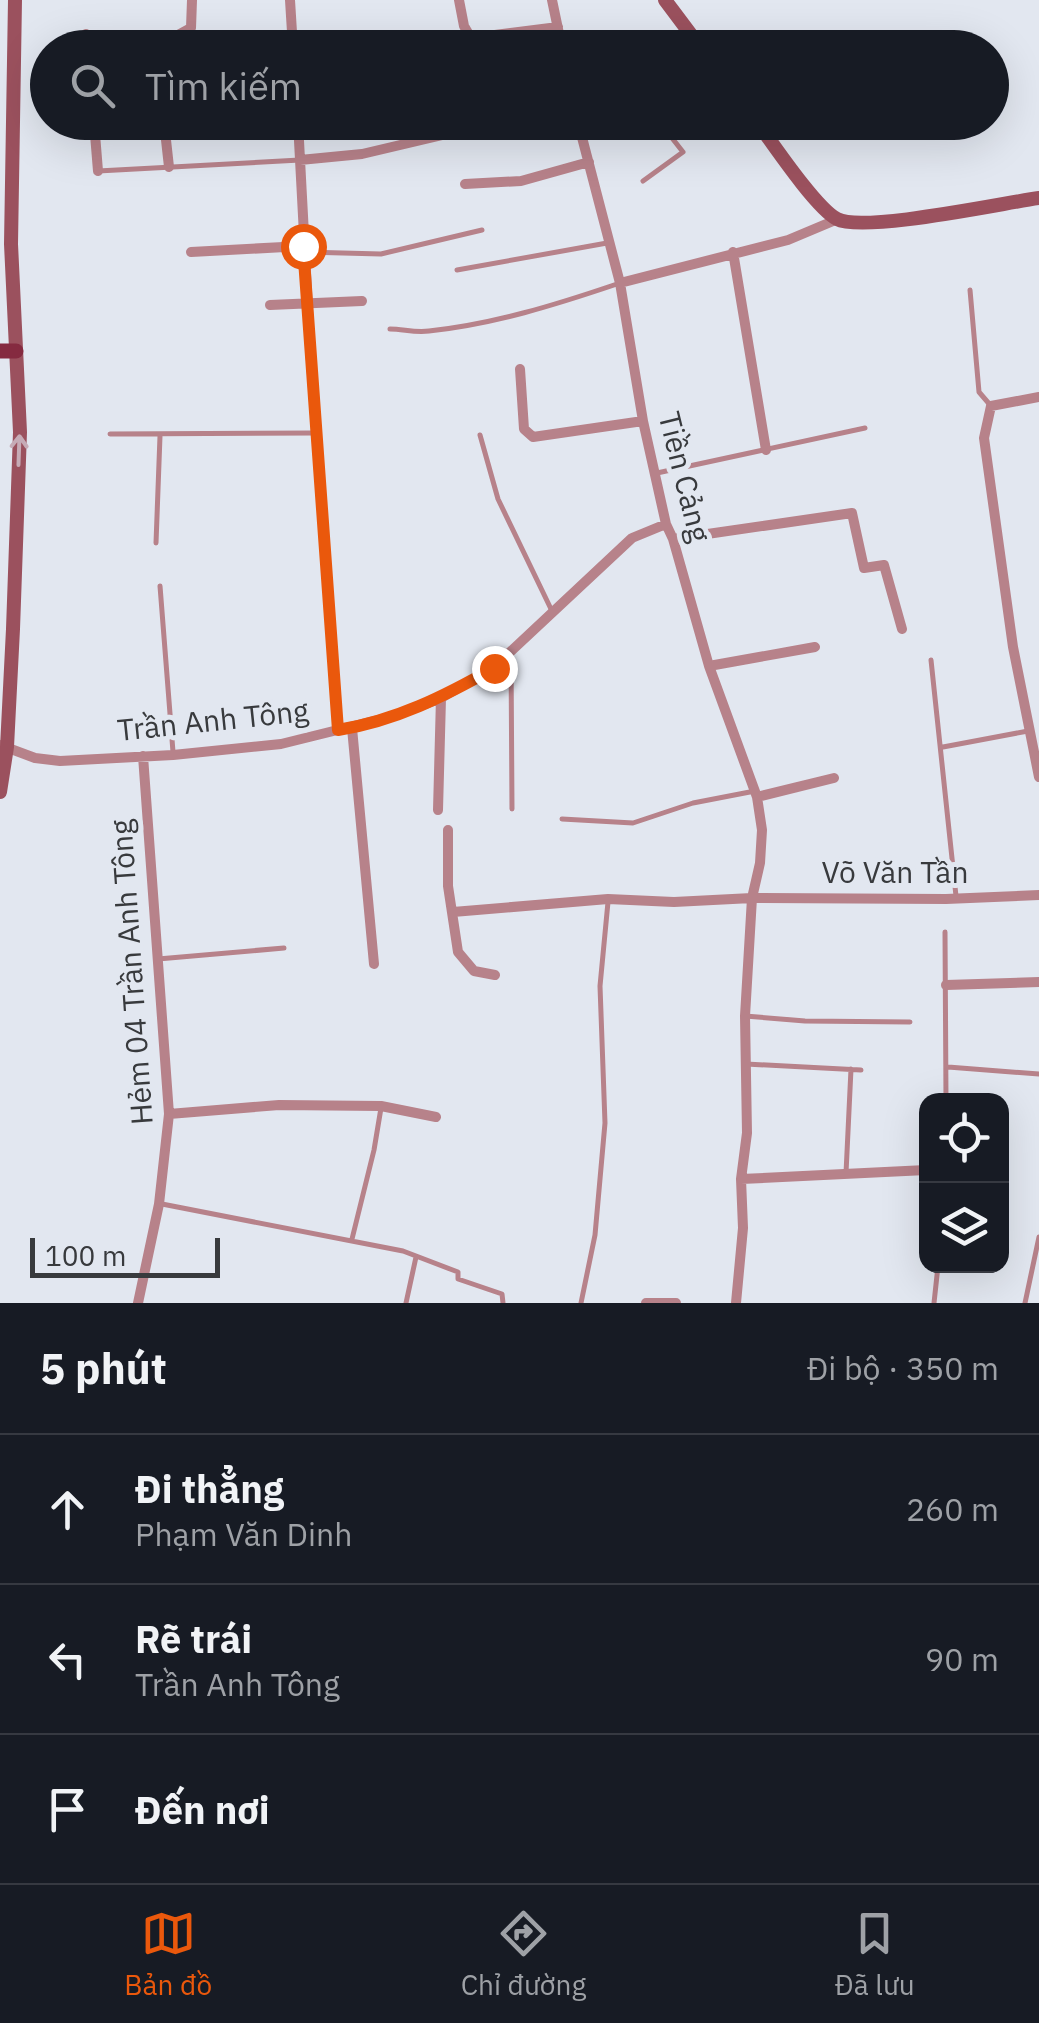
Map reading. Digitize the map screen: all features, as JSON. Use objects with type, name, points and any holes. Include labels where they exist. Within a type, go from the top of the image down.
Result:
[{"type":"main road","points":[[0,792],[20,432],[8,351],[15,0]]},
{"type":"main road","points":[[665,0],[687,30]]},
{"type":"main road","points":[[771,140],[803,183],[838,219],[866,224],[1039,198]]},
{"type":"street","points":[[188,30],[192,28],[192,0]]},
{"type":"street","points":[[290,0],[292,30]]},
{"type":"street","points":[[459,0],[466,30]]},
{"type":"street","points":[[552,0],[559,30]]},
{"type":"street","points":[[529,30],[558,26]]},
{"type":"street","points":[[95,140],[98,171]]},
{"type":"street","points":[[166,140],[169,167]]},
{"type":"street","points":[[299,140],[338,730]]},
{"type":"street","points":[[300,160],[362,154],[424,140]]},
{"type":"street","name":"Tiền Cảng","points":[[583,140],[620,284],[643,421],[666,524],[709,666],[756,794],[761,847],[752,898],[744,1016],[748,1133],[741,1179],[743,1228],[736,1303]]},
{"type":"street","points":[[465,184],[521,181],[590,162]]},
{"type":"street","points":[[620,284],[788,240],[838,219]]},
{"type":"street","points":[[191,252],[304,249]]},
{"type":"street","points":[[733,252],[766,450]]},
{"type":"street","points":[[270,305],[362,301]]},
{"type":"street","points":[[520,369],[524,429],[532,437],[643,421]]},
{"type":"street","points":[[1039,397],[991,406],[984,438],[1028,732],[1039,777]]},
{"type":"street","points":[[673,539],[852,513],[864,568],[884,565],[902,630]]},
{"type":"street","name":"Trần Anh Tông","points":[[3,746],[35,758],[60,761],[173,756],[281,744],[352,728],[442,698],[494,668],[632,538],[666,524]]},
{"type":"street","points":[[709,666],[814,648]]},
{"type":"street","points":[[438,810],[442,698]]},
{"type":"street","points":[[352,728],[374,964]]},
{"type":"street","name":"Hẻm 04 Trần Anh Tông","points":[[138,1303],[159,1204],[169,1114],[143,756]]},
{"type":"street","points":[[756,794],[834,778]]},
{"type":"street","points":[[448,830],[448,886],[458,952],[474,971],[494,975]]},
{"type":"street","name":"Võ Văn Tần","points":[[454,912],[608,899],[674,902],[1039,895]]},
{"type":"street","points":[[946,985],[1039,982]]},
{"type":"street","points":[[169,1114],[278,1105],[381,1106],[436,1117]]},
{"type":"street","points":[[741,1179],[919,1171]]},
{"type":"street","points":[[646,1303],[676,1303]]},
{"type":"lane","points":[[643,181],[683,152],[674,140]]},
{"type":"lane","points":[[98,171],[300,160]]},
{"type":"lane","points":[[304,249],[382,254],[482,230]]},
{"type":"lane","points":[[458,270],[610,242]]},
{"type":"lane","points":[[390,329],[426,332],[470,325],[620,284]]},
{"type":"lane","points":[[970,290],[979,392],[991,406]]},
{"type":"lane","points":[[654,473],[865,428]]},
{"type":"lane","points":[[110,434],[318,433]]},
{"type":"lane","points":[[480,435],[498,499],[553,612]]},
{"type":"lane","points":[[156,543],[160,436]]},
{"type":"lane","points":[[160,586],[173,756]]},
{"type":"lane","points":[[510,653],[512,809]]},
{"type":"lane","points":[[931,660],[956,898]]},
{"type":"lane","points":[[942,747],[1028,732]]},
{"type":"lane","points":[[562,819],[633,823],[693,804],[756,794]]},
{"type":"lane","points":[[582,1303],[595,1235],[605,1123],[600,986],[608,899]]},
{"type":"lane","points":[[946,932],[946,1093]]},
{"type":"lane","points":[[158,959],[284,948]]},
{"type":"lane","points":[[744,1016],[805,1022],[910,1022]]},
{"type":"lane","points":[[746,1064],[861,1070]]},
{"type":"lane","points":[[948,1066],[1039,1074]]},
{"type":"lane","points":[[846,1176],[851,1069]]},
{"type":"lane","points":[[352,1240],[381,1106]]},
{"type":"lane","points":[[159,1204],[403,1251],[458,1272],[458,1279],[502,1294],[503,1303]]},
{"type":"lane","points":[[1025,1303],[1039,1238]]},
{"type":"lane","points":[[406,1303],[416,1257]]},
{"type":"lane","points":[[934,1303],[937,1273]]},
{"type":"route","points":[[303,246],[338,730],[394,716],[442,698],[494,668]]}]
